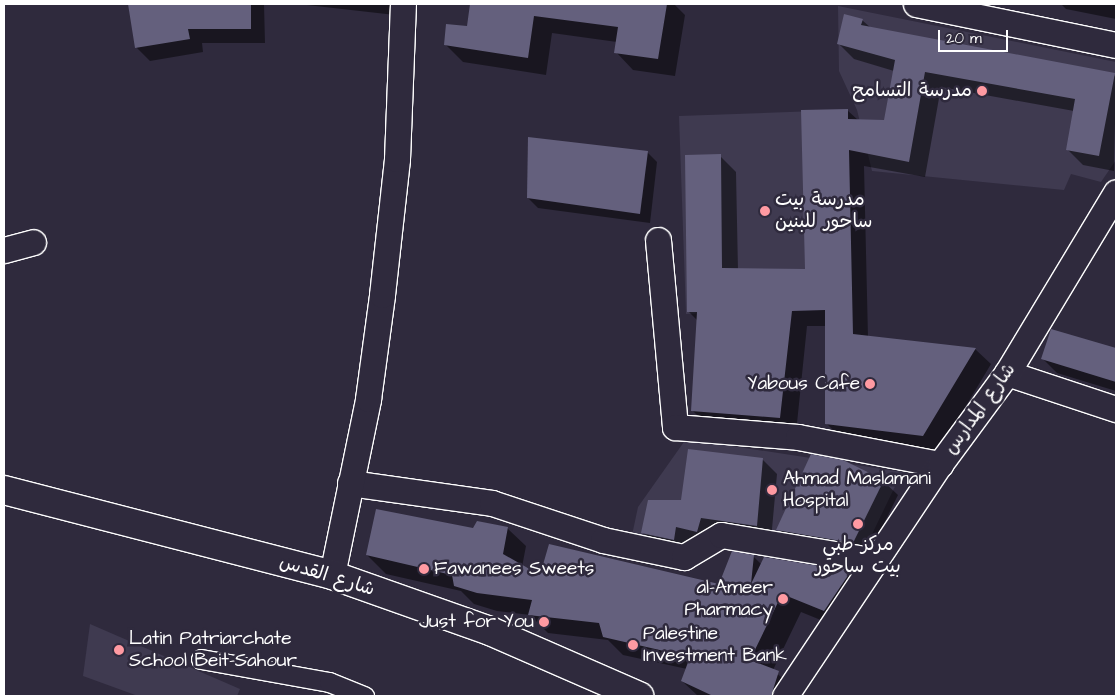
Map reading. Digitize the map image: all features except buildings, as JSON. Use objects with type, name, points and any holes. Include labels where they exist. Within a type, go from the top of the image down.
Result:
[{"type":"main road","name":"شارع القدس","points":[[4,490],[332,575],[490,631],[639,696]]},
{"type":"street","points":[[332,575],[350,483],[382,295],[397,159],[403,4]]},
{"type":"street","points":[[916,4],[1116,45]]},
{"type":"street","name":"شارع المدارس","points":[[785,696],[940,464],[1007,373],[1116,192]]},
{"type":"street","points":[[658,240],[675,427],[798,437],[940,464]]},
{"type":"street","points":[[4,250],[33,242]]},
{"type":"street","points":[[1007,373],[1116,409]]},
{"type":"street","points":[[350,483],[492,503],[602,540],[684,557],[721,535],[876,561]]},
{"type":"street","points":[[200,659],[329,682],[364,696]]},
{"type":"shaded area","name":"مدرسة التسامح","points":[[838,6],[1116,62],[1116,160],[1101,182],[1071,174],[1064,190],[872,171],[857,110],[839,71]]},
{"type":"shaded area","name":"مدرسة بيت ساحور للبنين","points":[[843,110],[852,306],[686,314],[679,116]]},
{"type":"shaded area","name":"Ahmad Maslamani Hospital","points":[[686,439],[902,472],[862,555],[708,527],[679,551],[631,540],[638,507]]},
{"type":"shaded area","name":"Latin Patriarchate School Beit-Sahour","points":[[90,624],[240,689],[237,696],[138,696],[83,676]]},
{"type":"place","name":"مدرسة التسامح","points":[[982,91]]},
{"type":"place","name":"مدرسة بيت ساحور للبنين","points":[[765,211]]},
{"type":"place","name":"Yabous Cafe","points":[[870,384]]},
{"type":"place","name":"Ahmad Maslamani Hospital","points":[[772,490]]},
{"type":"place","name":"مركز طبي بيت ساحور","points":[[858,524]]},
{"type":"place","name":"Fawanees Sweets","points":[[424,569]]},
{"type":"place","name":"al-Ameer Pharmacy","points":[[783,599]]},
{"type":"place","name":"Just for You","points":[[544,622]]},
{"type":"place","name":"Palestine Investment Bank","points":[[633,645]]},
{"type":"place","name":"Latin Patriarchate School Beit-Sahour","points":[[119,650]]}]
